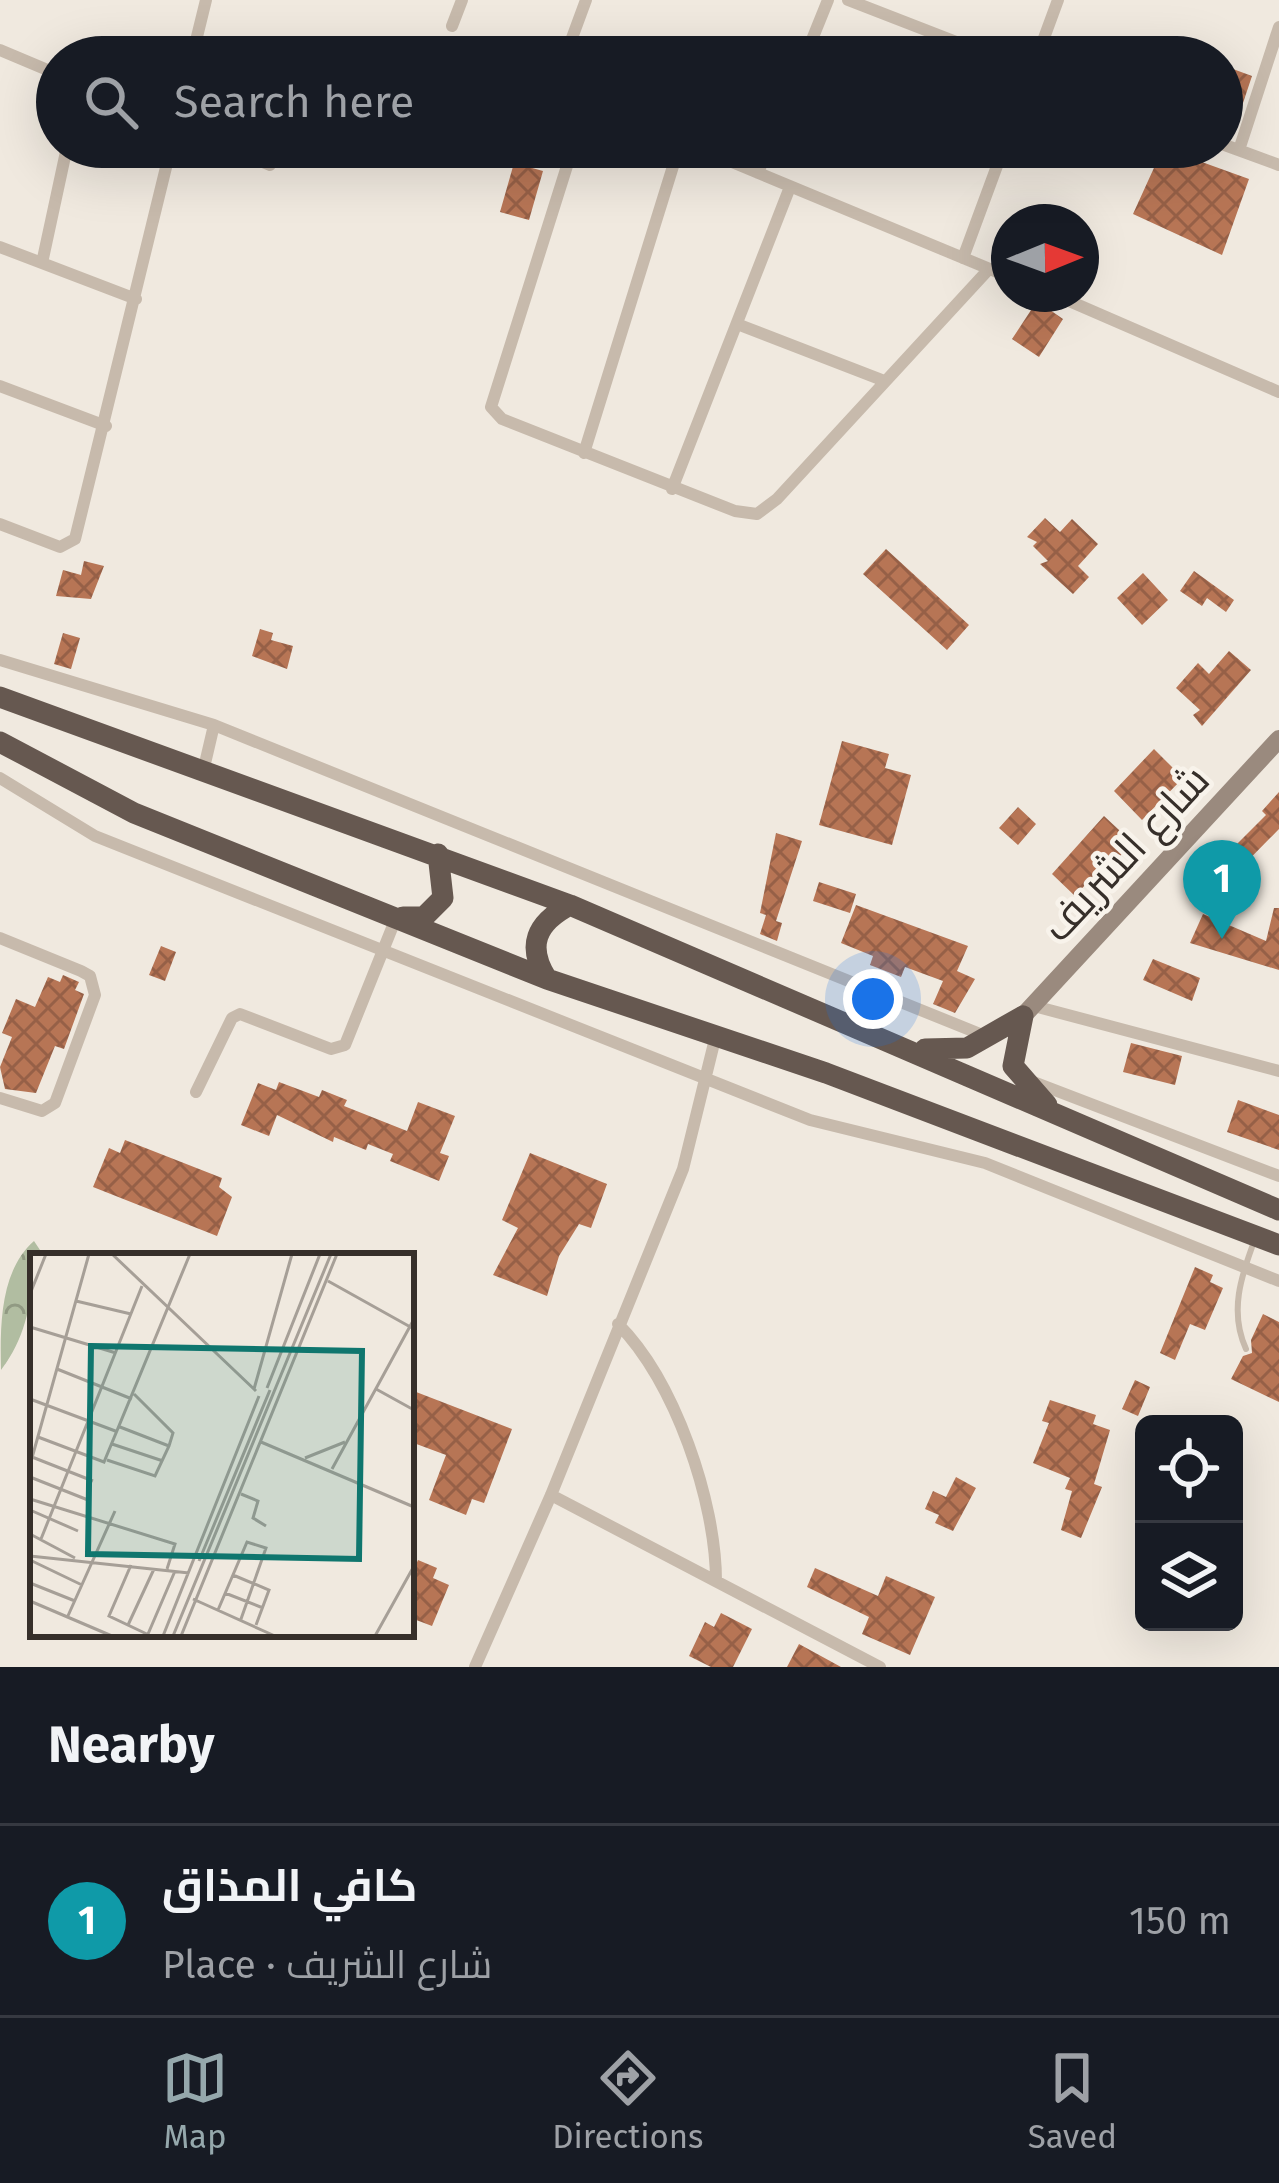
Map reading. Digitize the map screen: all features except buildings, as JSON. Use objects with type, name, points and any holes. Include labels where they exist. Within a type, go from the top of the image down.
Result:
[{"type":"highway","points":[[0,697],[570,905],[912,1048],[1065,1120],[1279,1210]]},
{"type":"highway","points":[[0,742],[134,813],[547,979],[716,1034],[1279,1245]]},
{"type":"highway","points":[[397,916],[424,917],[436,910],[446,887],[438,854]]},
{"type":"highway","points":[[547,979],[533,957],[534,946],[540,927],[570,905]]},
{"type":"highway","points":[[912,1048],[955,1050],[989,1038],[1029,1011]]},
{"type":"highway","points":[[1029,1011],[1013,1066],[1018,1077],[1065,1120]]},
{"type":"main road","name":"شارع الشريف","points":[[1029,1011],[1279,740]]},
{"type":"street","points":[[197,36],[206,0]]},
{"type":"street","points":[[452,26],[462,0]]},
{"type":"street","points":[[573,36],[586,0]]},
{"type":"street","points":[[813,36],[828,0]]},
{"type":"street","points":[[848,0],[941,36]]},
{"type":"street","points":[[1045,36],[1058,0]]},
{"type":"street","points":[[1243,138],[1279,27]]},
{"type":"street","points":[[0,50],[36,65]]},
{"type":"street","points":[[1243,152],[1279,165]]},
{"type":"street","points":[[42,263],[62,168]]},
{"type":"street","points":[[0,524],[60,547],[75,539],[166,168]]},
{"type":"street","points":[[566,168],[491,407],[502,419],[672,489],[757,514],[777,500],[882,380],[989,269],[746,168]]},
{"type":"street","points":[[584,453],[673,168]]},
{"type":"street","points":[[758,173],[760,168]]},
{"type":"street","points":[[963,258],[996,168]]},
{"type":"street","points":[[672,489],[790,187]]},
{"type":"street","points":[[0,247],[136,299]]},
{"type":"street","points":[[1094,312],[1279,392]]},
{"type":"street","points":[[736,324],[882,380]]},
{"type":"street","points":[[0,386],[106,426]]},
{"type":"street","points":[[0,660],[214,725],[989,1038]]},
{"type":"street","points":[[203,772],[214,725]]},
{"type":"street","points":[[0,778],[95,836],[705,1074],[810,1120],[985,1163],[1279,1281]]},
{"type":"street","points":[[196,1092],[232,1018],[240,1014],[331,1049],[345,1045],[397,916]]},
{"type":"street","points":[[0,938],[81,970],[95,985],[55,1103],[42,1111],[0,1097]]},
{"type":"street","points":[[1029,1011],[1279,1071]]},
{"type":"street","points":[[475,1667],[551,1495],[682,1169],[716,1034]]},
{"type":"street","points":[[1018,1077],[1279,1176]]},
{"type":"street","points":[[618,1324],[643,1350],[656,1375],[712,1514],[716,1581]]},
{"type":"street","points":[[551,1495],[880,1667]]},
{"type":"lane","points":[[1246,1349],[1237,1329],[1244,1267],[1256,1236]]},
{"type":"green space","points":[[34,1241],[42,1253],[30,1253],[27,1316],[1,1370],[8,1283]]},
{"type":"place","name":"كافي المذاق","points":[[1222,939]]}]
